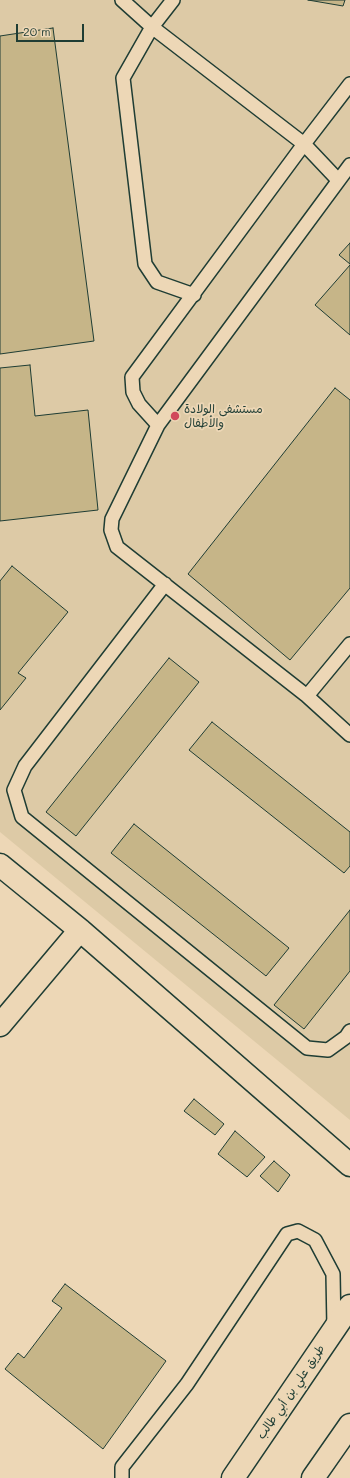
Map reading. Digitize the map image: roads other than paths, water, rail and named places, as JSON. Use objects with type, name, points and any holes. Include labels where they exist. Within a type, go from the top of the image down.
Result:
[{"type":"street","points":[[0,865],[80,930],[350,1165]]},
{"type":"street","points":[[0,1025],[80,930]]},
{"type":"street","name":"طريق علي بن أبي طالب","points":[[230,1477],[350,1306]]},
{"type":"street","points":[[313,1478],[350,1425]]},
{"type":"lane","points":[[122,0],[152,27],[304,144],[338,180]]},
{"type":"lane","points":[[173,0],[152,27],[123,78],[145,264],[157,282],[194,295]]},
{"type":"lane","points":[[158,425],[139,404],[133,392],[132,377],[350,84]]},
{"type":"lane","points":[[350,165],[158,425],[112,519],[111,530],[117,547],[307,696],[350,735]]},
{"type":"lane","points":[[165,584],[25,766],[14,790],[22,817],[308,1048],[328,1050],[346,1037],[350,1031]]},
{"type":"lane","points":[[307,696],[350,644]]},
{"type":"lane","points":[[122,1478],[122,1467],[187,1384],[287,1234],[298,1231],[315,1240],[333,1274],[334,1328]]},
{"type":"place","name":"مستشفى الولادة والأطفال","points":[[175,416]]}]
